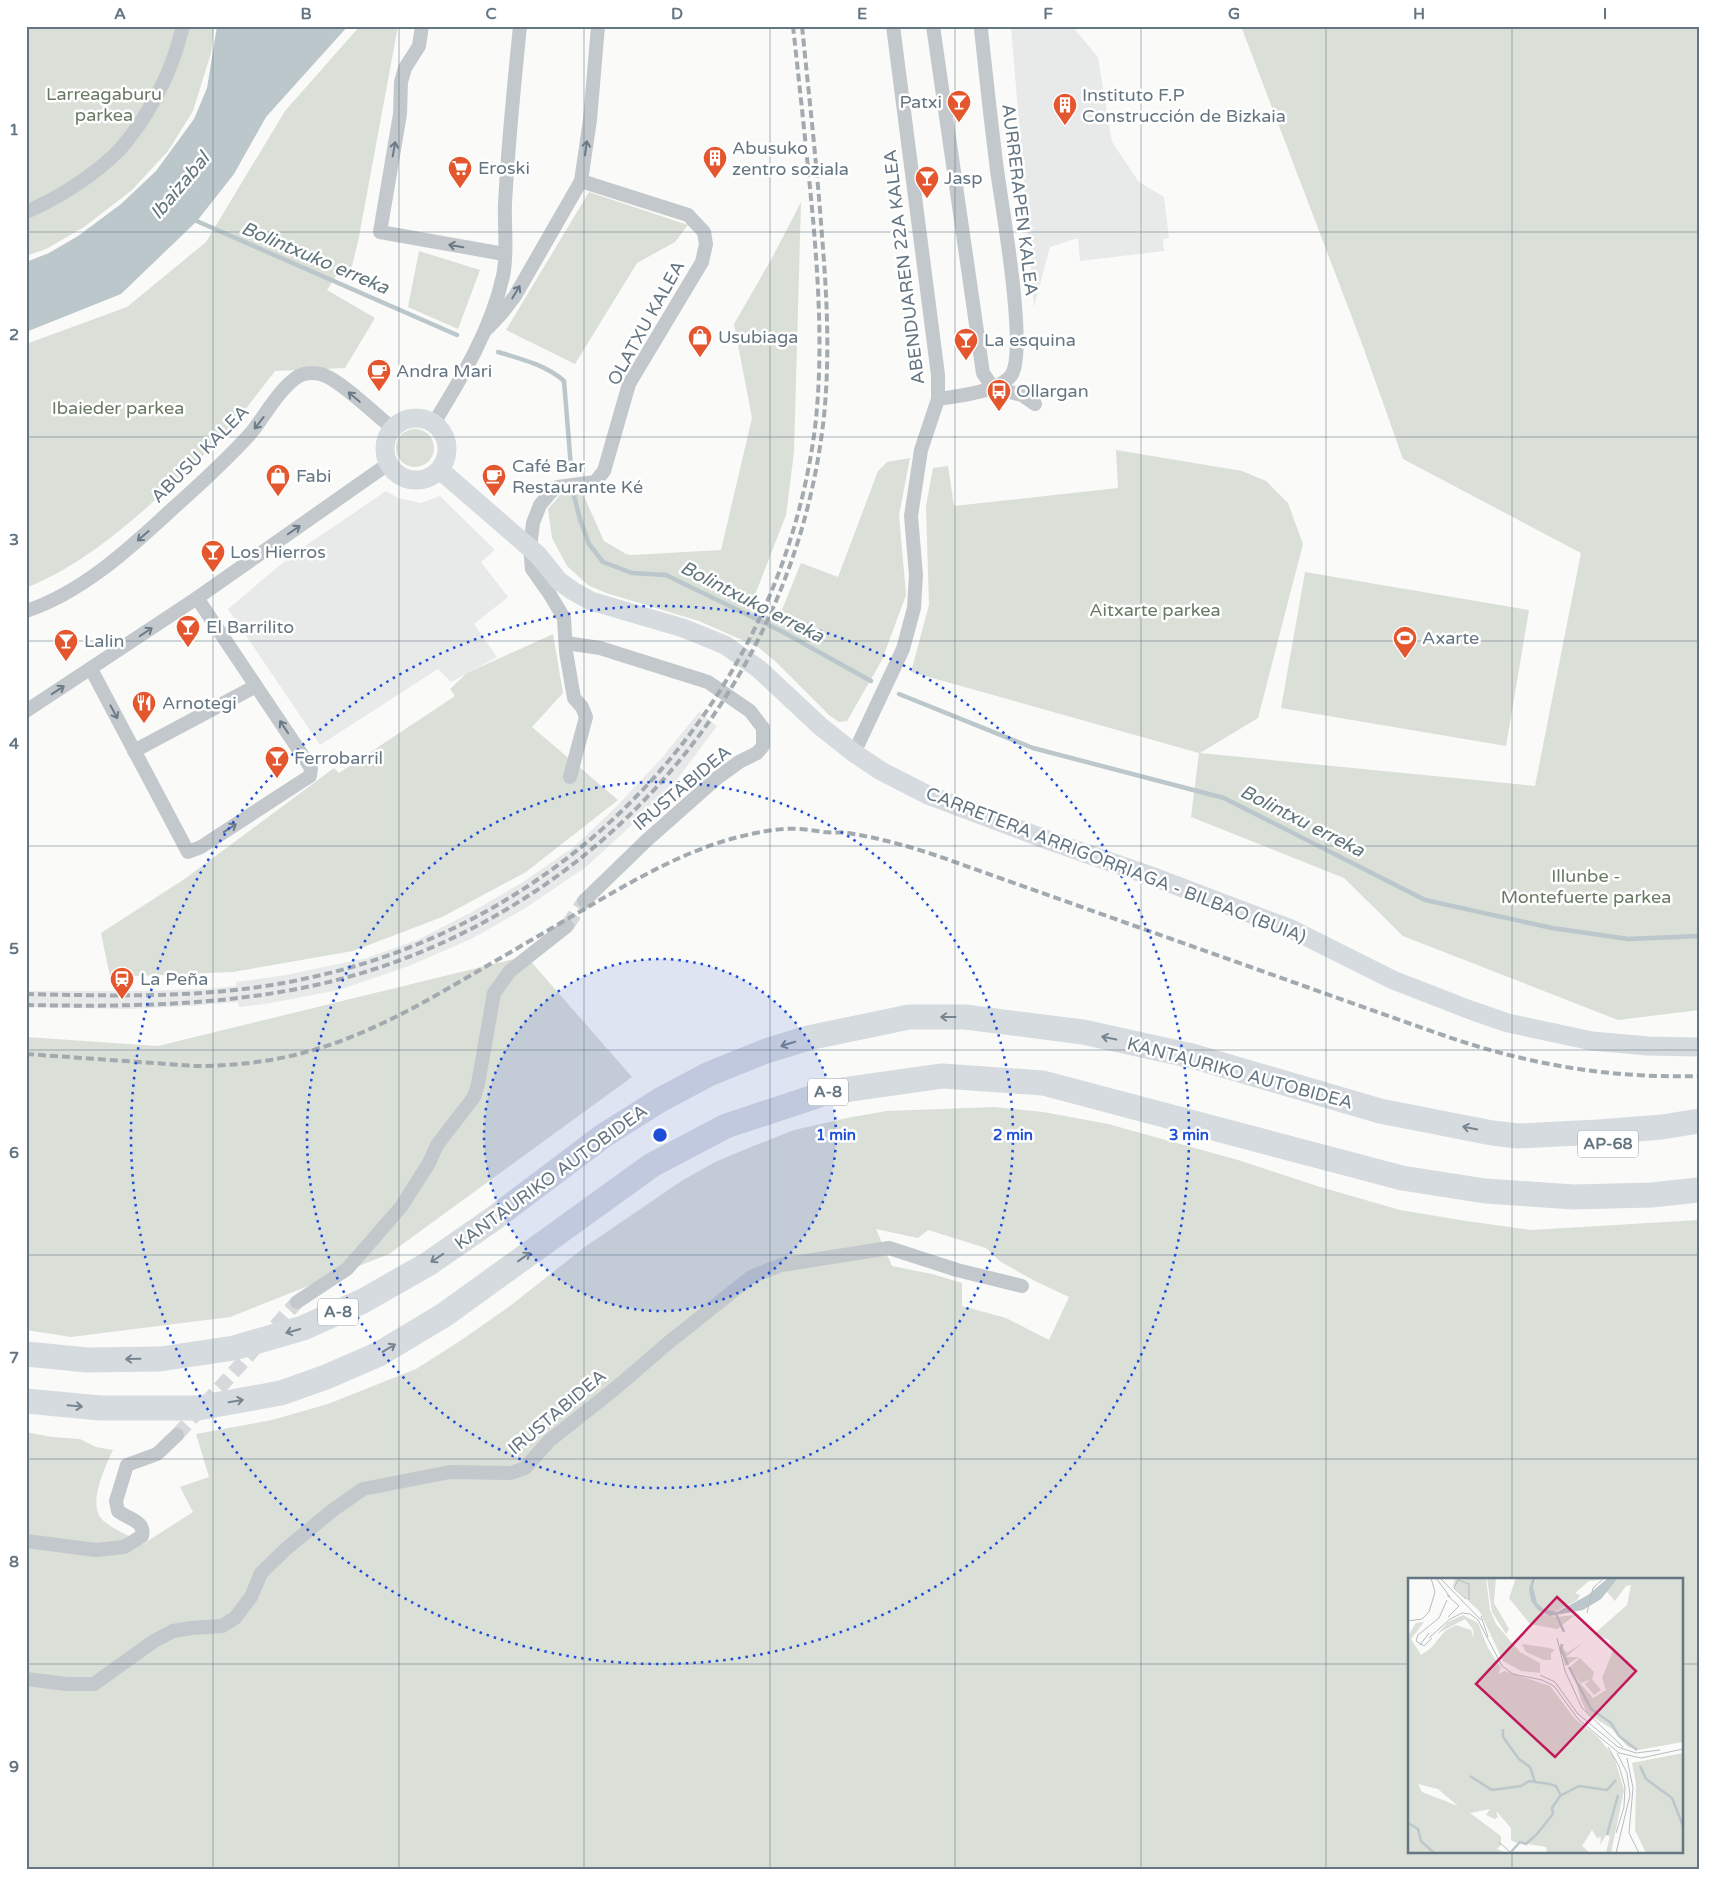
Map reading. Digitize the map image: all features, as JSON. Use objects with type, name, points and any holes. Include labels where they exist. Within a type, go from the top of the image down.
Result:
[{"type":"highway","name":"KANTAURIKO AUTOBIDEA","points":[[26,1354],[87,1360],[160,1359],[234,1348],[303,1328],[363,1301],[428,1264],[603,1136],[660,1100],[709,1074],[766,1051],[808,1038],[909,1017],[965,1017],[1084,1032],[1192,1056],[1380,1111],[1492,1133],[1518,1136],[1653,1128],[1699,1121]]},
{"type":"highway","name":"A-8","points":[[26,1401],[100,1408],[198,1408],[281,1393],[379,1354],[444,1315],[652,1165],[726,1126],[829,1092],[942,1076],[1043,1083],[1411,1180],[1485,1190],[1574,1197],[1651,1195],[1699,1190]]},
{"type":"highway","name":"AP-68","points":[[1518,1136],[1584,1144],[1657,1143],[1699,1138]]},
{"type":"street","points":[[26,212],[48,202],[75,185],[111,158],[142,121],[161,87],[173,60],[183,26]]},
{"type":"street","points":[[422,26],[419,46],[405,68],[401,82],[400,114],[380,232],[504,254]]},
{"type":"street","points":[[434,423],[474,355],[486,330],[503,274],[511,113],[520,26]]},
{"type":"street","points":[[486,330],[515,296],[581,181],[590,120],[598,26]]},
{"type":"street","name":"ABENDUAREN 22A KALEA","points":[[854,753],[903,649],[914,608],[916,575],[912,516],[921,450],[938,399],[938,375],[893,26]]},
{"type":"street","points":[[933,26],[983,373],[993,388]]},
{"type":"street","name":"AURRERAPEN KALEA","points":[[981,29],[1015,310],[1016,361],[1011,375],[993,388]]},
{"type":"street","name":"OLATXU KALEA","points":[[530,548],[533,523],[540,505],[550,493],[558,487],[596,482],[604,471],[629,384],[702,262],[706,244],[703,230],[688,215],[581,181]]},
{"type":"street","name":"ABUSU KALEA","points":[[26,611],[78,586],[122,554],[198,486],[251,432],[289,384],[304,374],[320,374],[334,380],[392,428]]},
{"type":"street","points":[[938,399],[971,394],[993,388],[1022,395],[1035,404]]},
{"type":"street","points":[[407,418],[426,418],[434,423],[442,430],[448,450],[440,470],[423,480],[403,478],[388,464],[384,446],[387,436],[392,428],[407,418]]},
{"type":"street","points":[[26,711],[197,598],[388,464]]},
{"type":"street","name":"CARRETERA ARRIGORRIAGA - BILBAO (BUIA)","points":[[440,470],[544,561],[559,581],[591,601],[683,628],[725,645],[759,668],[820,726],[854,753],[881,772],[928,794],[1291,929],[1393,980],[1508,1023],[1592,1041],[1648,1046],[1699,1047]]},
{"type":"street","points":[[508,530],[533,523]]},
{"type":"street","points":[[530,548],[532,569],[564,618],[566,652],[574,698],[582,707],[586,717],[570,777]]},
{"type":"street","points":[[91,669],[188,852],[201,847],[310,776],[311,768],[197,598]]},
{"type":"street","name":"IRUSTABIDEA","points":[[566,643],[600,648],[708,682],[750,711],[763,728],[763,746],[757,753],[739,762],[717,778],[647,840],[584,901]]},
{"type":"street","points":[[134,751],[256,686]]},
{"type":"street","points":[[296,1302],[348,1269],[401,1207],[429,1163],[437,1145],[474,1097],[494,993],[510,971],[566,926]]},
{"type":"street","name":"IRUSTABIDEA","points":[[26,1679],[67,1684],[94,1684],[154,1641],[173,1631],[222,1626],[235,1618],[251,1597],[261,1573],[287,1548],[333,1510],[363,1489],[450,1472],[511,1473],[525,1468],[549,1440],[751,1277],[781,1265],[889,1248],[957,1270],[1022,1286]]},
{"type":"street","points":[[26,1541],[96,1550],[124,1547],[142,1536],[144,1530],[140,1523],[118,1511],[116,1501],[127,1465],[157,1454],[177,1435]]},
{"type":"shaded area","points":[[1011,26],[1072,26],[1098,57],[1112,142],[1139,182],[1164,197],[1169,238],[1163,239],[1164,251],[1080,261],[1078,238],[1050,247],[1034,307]]},
{"type":"shaded area","points":[[386,491],[398,498],[421,503],[440,496],[495,550],[481,562],[508,597],[474,624],[497,657],[451,682],[438,669],[320,745],[228,609],[292,555]]},
{"type":"shaded area","points":[[699,712],[717,726],[679,777],[634,823],[586,867],[524,909],[471,939],[409,966],[339,990],[265,1004],[239,1007],[238,1002],[128,1009],[26,1007],[26,991],[141,991],[236,986],[236,982],[286,975],[367,958],[417,940],[470,913],[523,882],[575,846],[616,807],[661,759]]},
{"type":"green space","name":"Larreagaburu parkea","points":[[26,26],[214,26],[211,53],[193,111],[168,151],[132,190],[84,227],[46,249],[26,256]]},
{"type":"green space","name":"Ibaieder parkea","points":[[360,26],[398,26],[358,242],[349,277],[338,273],[327,290],[375,318],[345,368],[275,371],[241,415],[231,422],[227,433],[132,520],[81,559],[54,575],[26,588],[26,344],[127,307],[206,242],[285,111]]},
{"type":"green space","points":[[1241,26],[1699,26],[1699,1010],[1618,1020],[1403,936],[1344,878],[1191,817],[1199,753],[911,672],[929,605],[926,506],[933,468],[948,466],[954,506],[1118,488],[1116,450],[1242,471],[1266,481],[1288,503],[1303,544],[1258,718],[1200,753],[1535,786],[1581,553],[1403,459],[1361,341]]},
{"type":"green space","points":[[589,192],[688,225],[675,242],[637,263],[575,364],[506,330]]},
{"type":"green space","points":[[801,202],[794,452],[786,515],[753,600],[722,587],[777,622],[801,563],[838,577],[878,471],[887,462],[910,458],[899,515],[906,595],[882,660],[847,721],[839,722],[829,715],[776,662],[758,647],[699,621],[606,593],[588,585],[567,566],[552,538],[548,509],[561,494],[583,494],[604,541],[626,554],[721,550],[752,418],[734,324],[772,258]]},
{"type":"green space","points":[[419,251],[480,270],[458,329],[408,307]]},
{"type":"green space","points":[[415,429],[422,430],[428,435],[433,441],[433,455],[428,461],[422,466],[415,467],[408,466],[402,461],[397,455],[396,448],[397,441],[402,435],[408,430]]},
{"type":"green space","name":"Axarte","points":[[1305,572],[1529,610],[1506,746],[1281,708]]},
{"type":"green space","points":[[553,634],[563,693],[532,727],[618,800],[526,872],[442,917],[353,951],[233,972],[110,977],[101,933],[186,878],[334,768],[339,773],[455,696],[450,689],[467,673]]},
{"type":"green space","points":[[526,956],[632,1077],[389,1254],[230,1317],[71,1337],[26,1330],[26,1037],[158,1046]]},
{"type":"green space","points":[[995,1107],[1043,1112],[1108,1124],[1238,1160],[1317,1186],[1400,1210],[1531,1230],[1699,1220],[1699,1870],[26,1870],[26,1432],[52,1437],[80,1439],[96,1447],[113,1450],[98,1487],[97,1507],[99,1516],[109,1525],[143,1544],[193,1512],[180,1487],[209,1477],[196,1434],[272,1420],[328,1404],[416,1369],[510,1306],[586,1246],[683,1180],[715,1162],[794,1130],[887,1111]],"holes":[[[876,1229],[918,1238],[928,1230],[986,1248],[1001,1262],[1069,1297],[1049,1340],[1006,1318],[962,1306],[962,1283],[932,1274],[892,1266]]]},
{"type":"water","name":"Ibaizabal","points":[[217,26],[348,26],[266,117],[234,174],[197,221],[121,294],[26,332],[26,262],[49,253],[78,236],[121,204],[156,171],[194,119],[207,88]]},
{"type":"waterway","name":"Bolintxuko erreka","points":[[192,219],[457,335]]},
{"type":"waterway","name":"Bolintxuko erreka","points":[[498,352],[541,367],[564,381],[571,467]]},
{"type":"waterway","name":"Bolintxuko erreka","points":[[573,492],[589,544],[603,562],[632,573],[666,575],[783,632],[871,681]]},
{"type":"waterway","name":"Bolintxu erreka","points":[[899,694],[1033,748],[1224,798],[1425,900],[1552,928],[1628,939],[1699,936]]},
{"type":"tunnel","points":[[567,926],[584,901]]},
{"type":"tunnel","points":[[177,1435],[297,1302]]},
{"type":"railway","points":[[26,994],[168,995],[238,990],[308,978],[405,949],[495,906],[577,850],[649,783],[710,706],[759,620],[794,527],[815,428],[819,376],[817,271],[793,26]]},
{"type":"railway","points":[[26,1005],[142,1005],[257,996],[333,981],[429,949],[517,903],[597,845],[667,775],[726,697],[772,610],[805,516],[824,416],[827,348],[825,281],[818,184],[802,26]]},
{"type":"railway","points":[[26,1054],[195,1066],[251,1063],[306,1052],[350,1037],[392,1019],[453,986],[634,880],[682,857],[732,839],[758,833],[794,829],[860,835],[927,852],[1462,1042],[1500,1053],[1559,1066],[1629,1075],[1699,1076]]},
{"type":"place","name":"Patxi","points":[[959,123]]},
{"type":"place","name":"Instituto F.P Construcción de Bizkaia","points":[[1065,126]]},
{"type":"place","name":"Abusuko zentro soziala","points":[[715,179]]},
{"type":"place","name":"Eroski","points":[[460,189]]},
{"type":"place","name":"Jasp","points":[[927,199]]},
{"type":"place","name":"Usubiaga","points":[[700,358]]},
{"type":"place","name":"La esquina","points":[[966,361]]},
{"type":"place","name":"Andra Mari","points":[[379,392]]},
{"type":"place","name":"Ollargan","points":[[999,412]]},
{"type":"place","name":"Fabi","points":[[278,497]]},
{"type":"place","name":"Café Bar Restaurante Ké","points":[[494,497]]},
{"type":"place","name":"Los Hierros","points":[[213,573]]},
{"type":"place","name":"El Barrilito","points":[[188,648]]},
{"type":"place","name":"Axarte","points":[[1405,659]]},
{"type":"place","name":"Lalin","points":[[66,662]]},
{"type":"place","name":"Arnotegi","points":[[144,724]]},
{"type":"place","name":"Ferrobarril","points":[[277,779]]},
{"type":"place","name":"La Peña","points":[[122,1000]]},
{"type":"park label","name":"Aitxarte parkea","points":[[1155,610]]},
{"type":"park label","name":"Illunbe - Montefuerte parkea","points":[[1586,886]]}]
